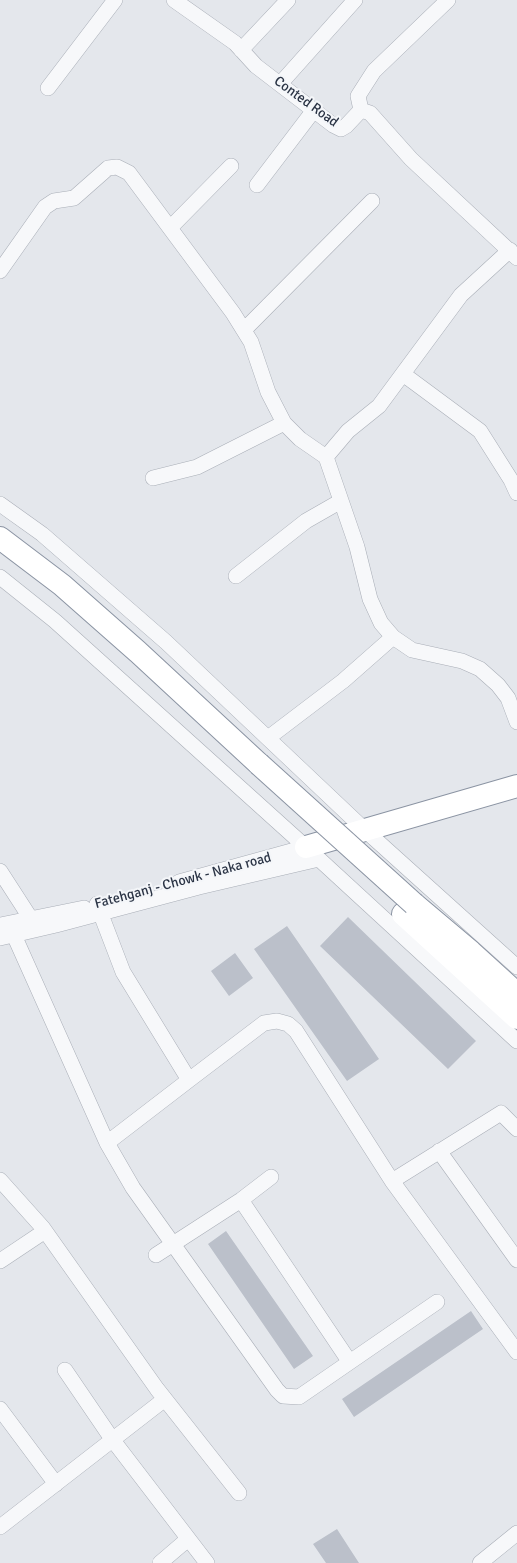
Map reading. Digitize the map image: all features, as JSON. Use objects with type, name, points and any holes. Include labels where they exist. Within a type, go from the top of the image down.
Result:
[{"type":"highway","points":[[0,538],[76,597],[138,652],[254,770]]},
{"type":"highway","points":[[0,556],[70,610],[254,770],[408,909],[517,1018]]},
{"type":"highway","points":[[371,836],[517,786]]},
{"type":"highway","points":[[371,836],[517,797]]},
{"type":"highway","name":"Fatehganj - Chowk - Naka road","points":[[312,853],[371,836]]},
{"type":"highway","points":[[408,909],[471,952],[517,994]]},
{"type":"street","points":[[48,88],[115,0]]},
{"type":"street","name":"Conted Road","points":[[174,0],[242,50],[256,66],[341,129],[361,110]]},
{"type":"street","points":[[242,50],[288,0]]},
{"type":"street","points":[[280,84],[355,0]]},
{"type":"street","points":[[326,457],[348,431],[379,406],[461,296],[513,254],[411,158],[370,113],[361,110],[358,96],[374,71],[448,0]]},
{"type":"street","points":[[257,185],[314,110]]},
{"type":"street","points":[[170,228],[231,166]]},
{"type":"street","points":[[0,272],[45,207],[54,201],[74,198],[108,168],[117,167],[128,173],[244,330],[251,342],[268,392],[284,423],[300,440],[326,457],[357,547],[374,612],[381,623],[393,637],[412,650],[462,661],[480,669],[498,685],[508,698],[517,722]]},
{"type":"street","points":[[244,330],[372,201]]},
{"type":"street","points":[[404,374],[480,430],[517,493]]},
{"type":"street","points":[[152,478],[197,467],[284,423]]},
{"type":"street","points":[[236,576],[306,522],[341,501]]},
{"type":"street","points":[[0,504],[42,534],[151,629],[371,836],[517,968]]},
{"type":"street","points":[[3,584],[55,621],[517,1041]]},
{"type":"street","points":[[268,738],[343,681],[393,637]]},
{"type":"street","name":"Fatehganj - Chowk - Naka road","points":[[6,930],[31,919],[99,909],[312,853]]},
{"type":"street","points":[[0,871],[31,919]]},
{"type":"street","points":[[189,1080],[123,972],[99,909],[6,930],[107,1144],[133,1188],[277,1390],[284,1396],[299,1397],[350,1360],[437,1302]]},
{"type":"street","points":[[107,1144],[264,1023],[277,1022],[288,1024],[296,1031],[392,1180],[517,1352]]},
{"type":"street","points":[[392,1180],[501,1113],[517,1129]]},
{"type":"street","points":[[439,1151],[517,1260]]},
{"type":"street","points":[[156,1255],[241,1200],[271,1177]]},
{"type":"street","points":[[0,1180],[45,1231],[165,1399],[239,1493]]},
{"type":"street","points":[[241,1200],[350,1360]]},
{"type":"street","points":[[0,1261],[45,1231]]},
{"type":"street","points":[[65,1370],[112,1439],[207,1563]]},
{"type":"street","points":[[0,1527],[165,1399]]},
{"type":"street","points":[[0,1409],[56,1484]]},
{"type":"street","points":[[480,1563],[517,1533]]},
{"type":"street","points":[[160,1563],[188,1539]]},
{"type":"building","points":[[348,917],[476,1041],[448,1069],[320,946]]},
{"type":"building","points":[[287,926],[379,1059],[347,1081],[254,949]]},
{"type":"building","points":[[235,953],[253,978],[229,996],[211,971]]},
{"type":"building","points":[[226,1231],[313,1356],[294,1369],[208,1244]]},
{"type":"building","points":[[471,1311],[483,1329],[354,1417],[342,1399]]},
{"type":"building","points":[[337,1529],[359,1563],[326,1563],[313,1544]]}]
